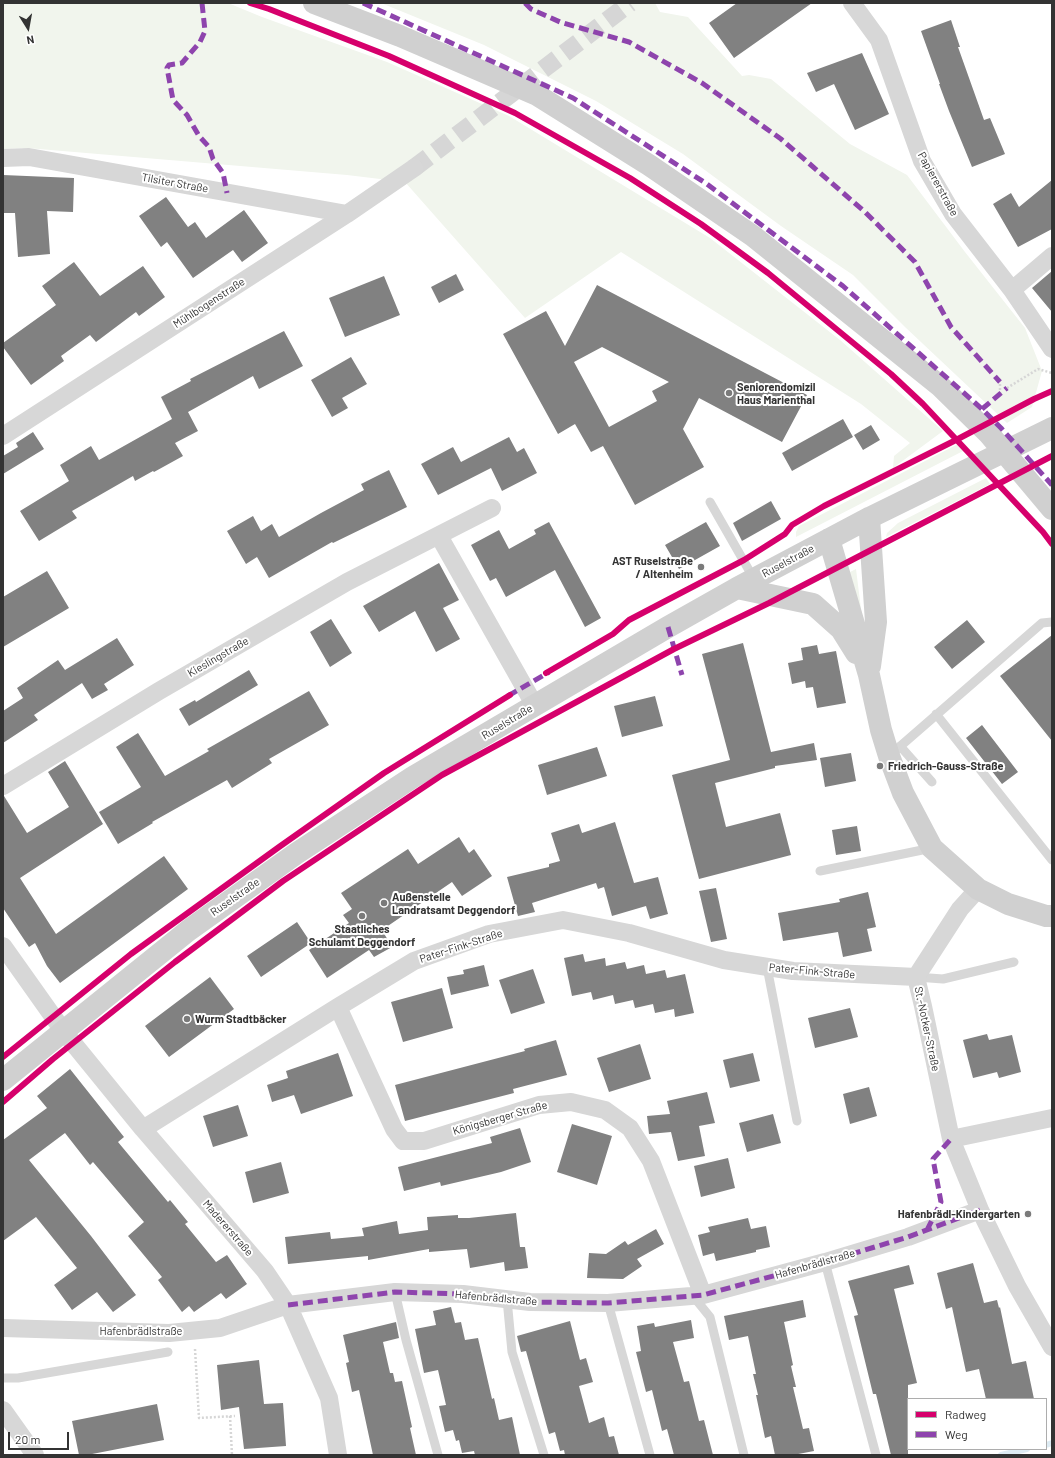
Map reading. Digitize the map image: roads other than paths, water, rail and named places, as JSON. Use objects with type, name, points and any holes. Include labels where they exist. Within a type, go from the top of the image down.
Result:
[{"type":"main road","points":[[314,3],[400,36],[537,95],[649,165],[753,236],[940,386],[989,434],[1052,509]]},
{"type":"main road","name":"Ruselstraße","points":[[3,1080],[189,930],[297,853],[413,777],[672,624],[746,583],[869,518],[1052,428]]},
{"type":"main road","points":[[869,518],[876,622],[869,675]]},
{"type":"main road","points":[[829,539],[869,675],[881,730],[894,751],[903,793],[932,848],[978,888],[1008,904],[1052,916]]},
{"type":"main road","points":[[746,583],[813,604],[841,629],[869,675]]},
{"type":"street","name":"Papiererstraße","points":[[852,3],[879,40],[922,161],[953,214],[1012,290],[1052,349]]},
{"type":"street","name":"Tilsiter Straße","points":[[3,158],[29,157],[347,214]]},
{"type":"street","name":"Mühlbogenstraße","points":[[3,436],[347,214],[414,168]]},
{"type":"street","points":[[1012,290],[1052,256]]},
{"type":"street","name":"Kieslingstraße","points":[[3,786],[159,692],[347,582],[492,508]]},
{"type":"street","points":[[438,536],[535,706]]},
{"type":"street","name":"St.-Notker-Straße","points":[[978,888],[960,909],[916,977],[924,1006],[951,1139],[980,1210],[1018,1286],[1052,1347]]},
{"type":"street","name":"Pater-Fink-Straße","points":[[143,1129],[414,961],[489,934],[563,920],[629,933],[724,960],[767,967],[793,971],[916,977]]},
{"type":"street","name":"Madererstraße","points":[[3,946],[64,1032],[143,1129],[265,1271],[288,1306],[329,1398],[338,1455]]},
{"type":"street","name":"Königsberger Straße","points":[[338,1007],[394,1129],[403,1141],[424,1141],[539,1105],[571,1102],[604,1110],[630,1128],[651,1161],[698,1296]]},
{"type":"street","points":[[951,1139],[1052,1118]]},
{"type":"street","name":"Hafenbrädlstraße","points":[[3,1328],[169,1333],[194,1331],[220,1328],[288,1306],[395,1292],[463,1294],[530,1302],[608,1302],[698,1296],[825,1262],[908,1237],[980,1210]]},
{"type":"street","points":[[3,1410],[35,1455]]},
{"type":"lane","points":[[710,502],[746,583]]},
{"type":"lane","points":[[932,782],[894,751],[1042,623],[1052,622]]},
{"type":"lane","points":[[936,714],[1052,860]]},
{"type":"lane","points":[[820,871],[932,848]]},
{"type":"lane","points":[[916,977],[944,979],[1014,962]]},
{"type":"lane","points":[[767,967],[797,1121]]},
{"type":"lane","points":[[825,1262],[876,1455]]},
{"type":"lane","points":[[395,1292],[406,1340],[438,1455]]},
{"type":"lane","points":[[698,1296],[710,1318],[744,1455]]},
{"type":"lane","points":[[507,1299],[512,1352],[544,1455]]},
{"type":"lane","points":[[608,1302],[650,1455]]},
{"type":"lane","points":[[3,1378],[18,1378],[168,1352]]},
{"type":"waterway","points":[[1047,1445],[1052,1443]]},
{"type":"waterway","points":[[1001,1455],[1023,1450]]},
{"type":"tunnel","points":[[414,168],[630,3]]},
{"type":"place","name":"Seniorendomizil Haus Marienthal","points":[[729,393]]},
{"type":"place","name":"AST Ruselstraße / Altenheim","points":[[701,567]]},
{"type":"place","name":"Friedrich-Gauss-Straße","points":[[880,766]]},
{"type":"place","name":"Außenstelle Landratsamt Deggendorf","points":[[384,903]]},
{"type":"place","name":"Staatliches Schulamt Deggendorf","points":[[362,916]]},
{"type":"place","name":"Wurm Stadtbäcker","points":[[187,1019]]},
{"type":"place","name":"Hafenbrädl-Kindergarten","points":[[1028,1214]]}]
